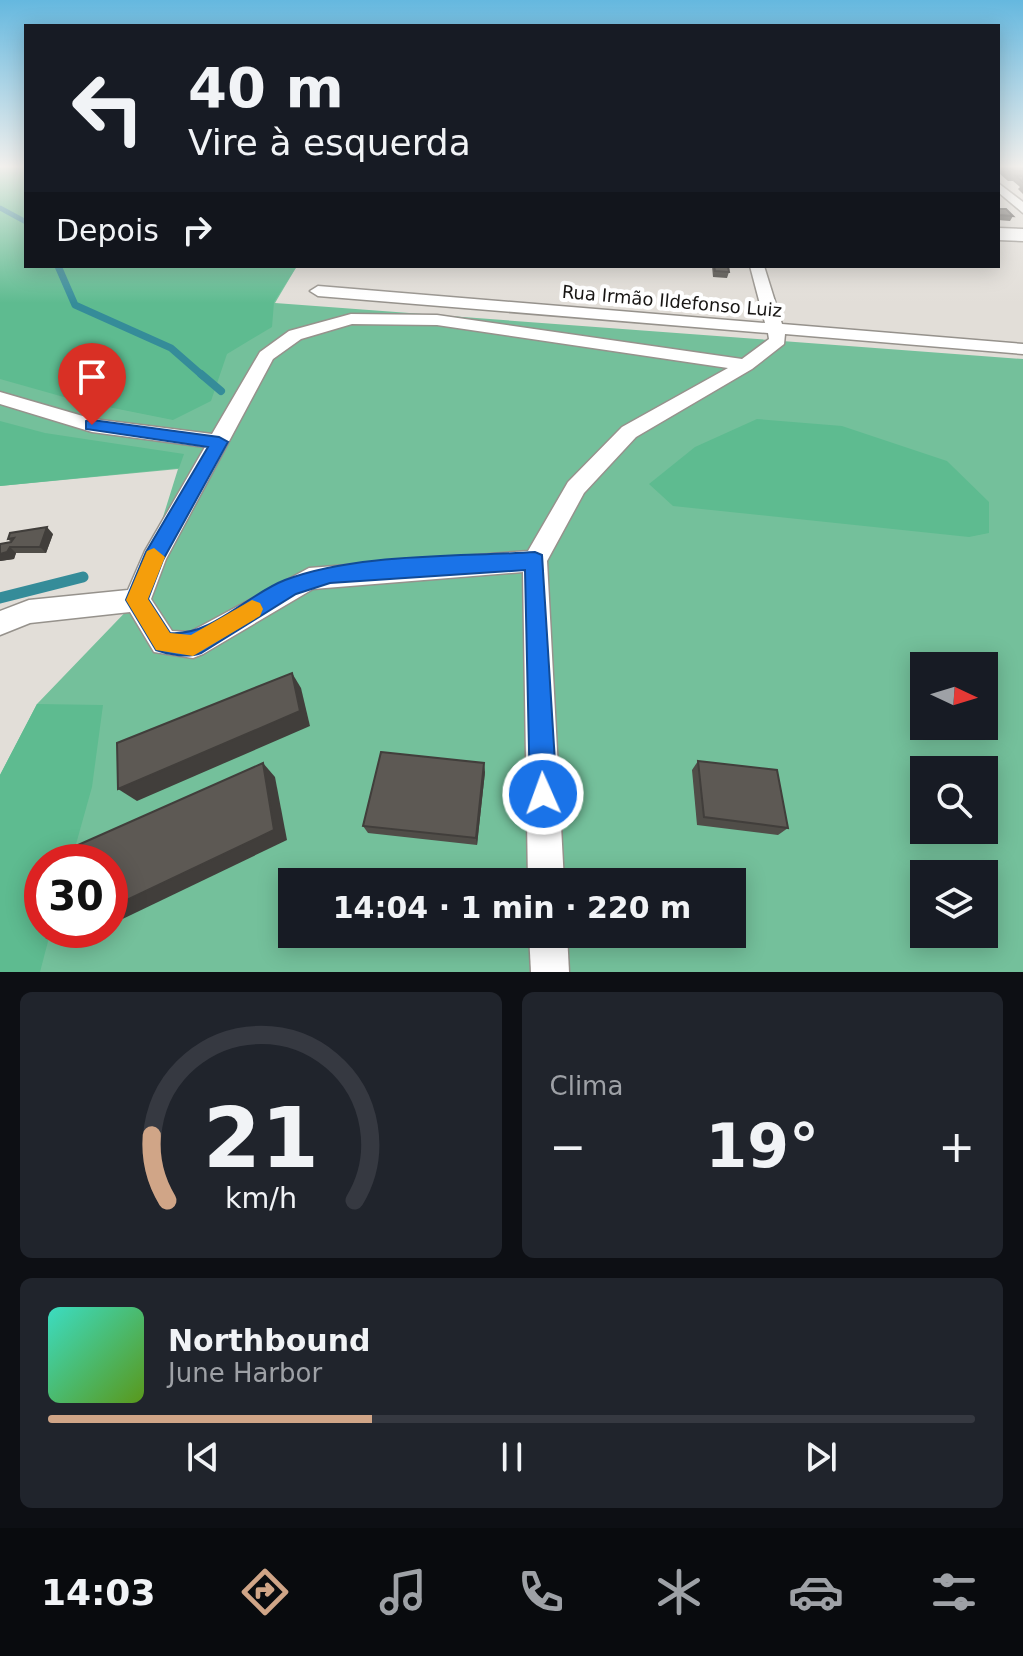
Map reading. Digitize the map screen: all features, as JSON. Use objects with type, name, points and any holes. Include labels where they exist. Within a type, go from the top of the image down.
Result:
[{"type":"street","points":[[1000,234],[1023,235]]},
{"type":"street","points":[[546,868],[535,561],[576,488],[629,432],[746,365],[778,340],[758,268]]},
{"type":"street","name":"Rua Irmão Ildefonso Luiz","points":[[318,291],[1023,349]]},
{"type":"street","points":[[137,600],[154,558],[266,356],[295,335],[351,319],[437,320],[746,365]]},
{"type":"street","points":[[0,398],[92,425],[219,442]]},
{"type":"street","points":[[137,600],[164,643],[193,645],[309,579],[330,574],[535,561]]},
{"type":"street","points":[[0,623],[29,612],[137,600]]},
{"type":"street","points":[[549,948],[550,972]]},
{"type":"green space","points":[[0,212],[24,212],[24,268],[296,268],[275,303],[1023,359],[1023,972],[0,972],[0,775],[37,704],[137,600],[178,469],[0,486]]},
{"type":"green space","points":[[0,212],[24,212],[24,268],[296,268],[274,302],[272,327],[227,354],[211,401],[173,420],[78,401],[0,379]]},
{"type":"green space","points":[[757,419],[842,426],[947,461],[989,502],[989,533],[969,537],[673,506],[649,484],[695,447]]},
{"type":"green space","points":[[0,421],[45,433],[184,454],[179,468],[0,486]]},
{"type":"green space","points":[[37,704],[103,705],[92,787],[76,844],[24,844],[24,948],[46,948],[40,972],[0,972],[0,775]]},
{"type":"building","points":[[714,268],[728,268],[729,272],[715,271]]},
{"type":"building","points":[[47,527],[40,547],[10,547],[0,554],[0,544],[11,542],[14,538],[8,539],[10,533]]},
{"type":"building","points":[[292,673],[300,711],[118,789],[117,743]]},
{"type":"building","points":[[381,752],[484,763],[476,838],[363,826]]},
{"type":"building","points":[[698,761],[777,770],[788,828],[704,817]]},
{"type":"building","points":[[263,763],[274,830],[128,899],[128,844],[80,844]]},
{"type":"waterway","points":[[8,212],[24,221]]},
{"type":"waterway","points":[[59,268],[75,305],[171,348],[203,376]]},
{"type":"waterway","points":[[201,374],[221,391]]},
{"type":"waterway","points":[[0,598],[83,577]]},
{"type":"slow traffic","points":[[154,557],[137,600],[164,643],[193,645],[214,635],[252,609]]},
{"type":"route","points":[[92,425],[219,442],[154,558],[137,600],[164,643],[193,645],[289,588],[330,574],[535,561],[543,794]]}]
